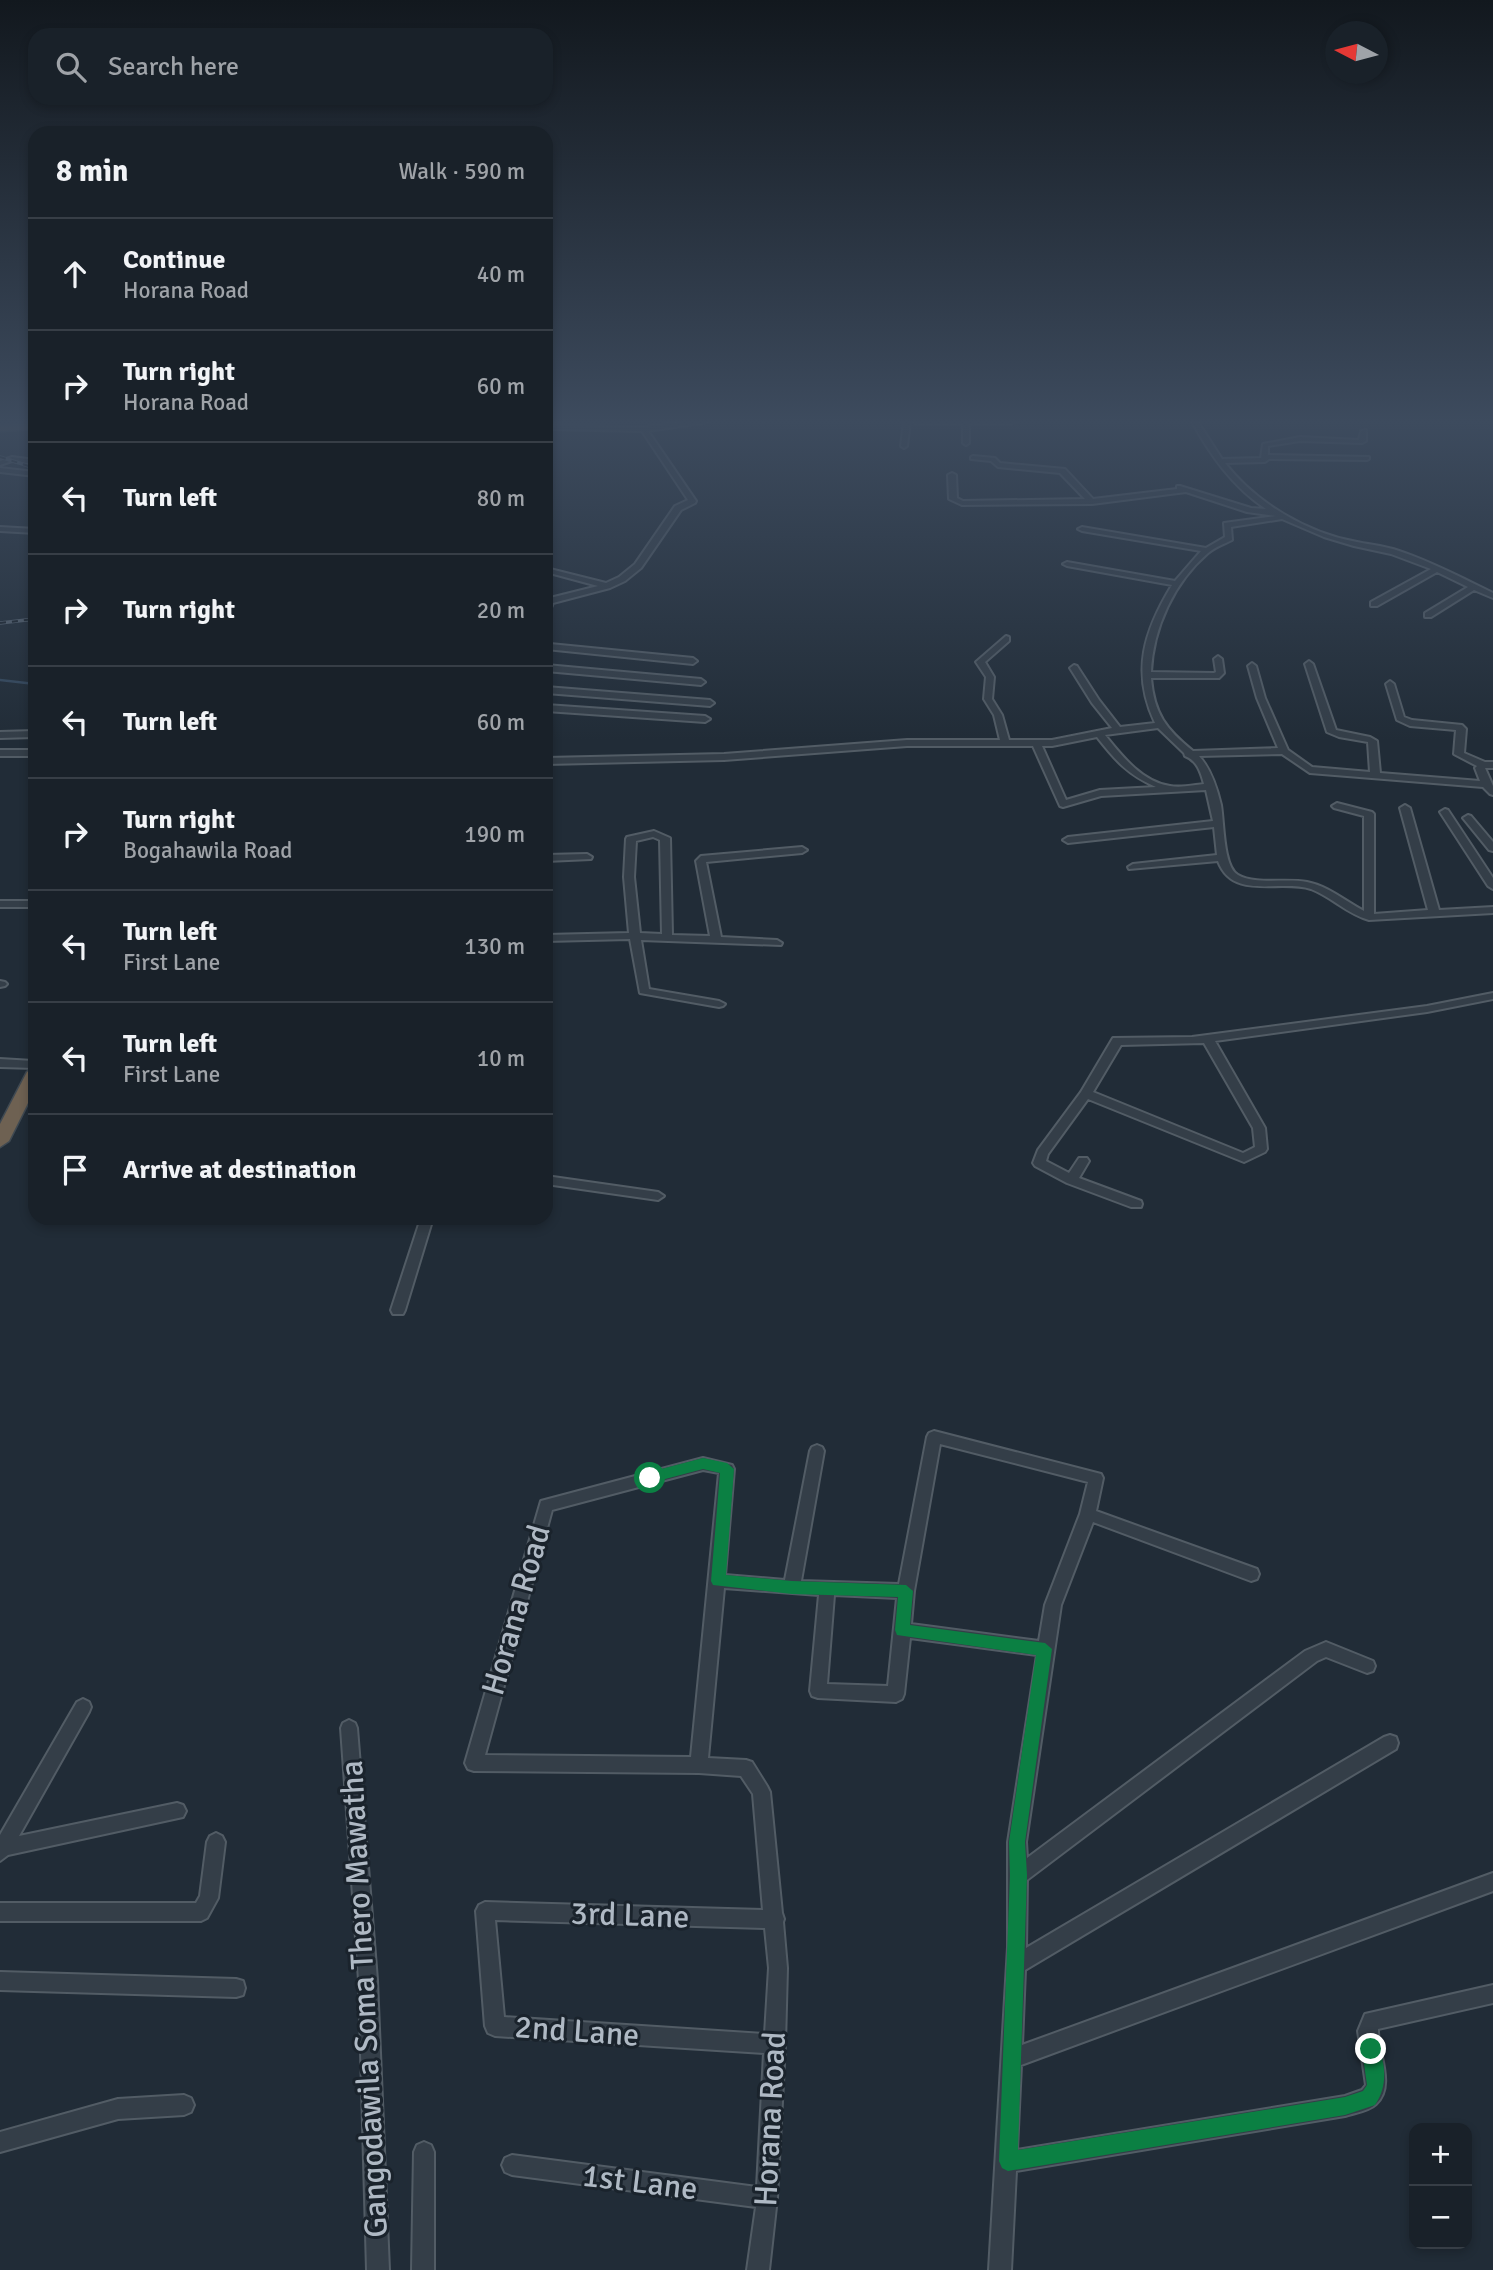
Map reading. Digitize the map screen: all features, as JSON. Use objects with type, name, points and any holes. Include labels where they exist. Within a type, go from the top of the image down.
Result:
[{"type":"highway","points":[[0,1126],[28,1077]]},
{"type":"highway","points":[[0,1141],[28,1079]]},
{"type":"street","points":[[553,599],[607,586],[622,579],[638,566],[664,528]]},
{"type":"street","points":[[1227,528],[1229,538],[1207,550],[1177,584],[1157,620],[1147,659],[1145,690],[1160,725],[1202,766],[1216,798],[1217,824],[1228,873],[1237,881],[1310,886],[1325,891],[1357,913],[1368,917],[1493,910]]},
{"type":"street","points":[[1313,528],[1355,544],[1381,548],[1493,596]]},
{"type":"street","points":[[0,529],[28,531]]},
{"type":"street","points":[[1083,529],[1207,550]]},
{"type":"street","points":[[1068,564],[1177,584]]},
{"type":"street","points":[[1374,604],[1435,570]]},
{"type":"street","points":[[553,572],[607,586]]},
{"type":"street","points":[[1428,615],[1472,587]]},
{"type":"street","points":[[1005,742],[998,715],[988,699],[990,677],[980,662],[1006,639]]},
{"type":"street","points":[[553,647],[693,662]]},
{"type":"street","points":[[1147,675],[1216,676],[1220,673],[1218,659]]},
{"type":"street","points":[[1309,664],[1332,732],[1341,737],[1372,741],[1375,775]]},
{"type":"street","points":[[1252,666],[1261,698],[1284,751],[1310,770],[1490,788]]},
{"type":"street","points":[[1074,668],[1118,730]]},
{"type":"street","points":[[553,669],[701,682]]},
{"type":"street","points":[[1390,684],[1400,718],[1409,723],[1459,727],[1459,754],[1488,765]]},
{"type":"street","points":[[553,691],[710,703]]},
{"type":"street","points":[[553,708],[705,719]]},
{"type":"street","points":[[553,761],[724,757],[907,743],[1037,744],[1160,725]]},
{"type":"street","points":[[0,736],[28,734]]},
{"type":"street","points":[[1098,734],[1119,760],[1140,777],[1169,790]]},
{"type":"street","points":[[1037,744],[1063,804],[1100,793],[1210,787]]},
{"type":"street","points":[[1188,754],[1284,751]]},
{"type":"street","points":[[0,753],[28,752]]},
{"type":"street","points":[[1488,765],[1480,768],[1490,788]]},
{"type":"street","points":[[1337,806],[1369,814],[1368,917]]},
{"type":"street","points":[[1405,808],[1434,912]]},
{"type":"street","points":[[1444,812],[1493,886]]},
{"type":"street","points":[[1468,818],[1493,848]]},
{"type":"street","points":[[1068,840],[1217,824]]},
{"type":"street","points":[[667,937],[665,838],[654,834],[631,839],[628,860],[635,936],[644,991],[719,1004]]},
{"type":"street","points":[[716,939],[701,861],[705,858],[802,850]]},
{"type":"street","points":[[553,858],[587,857]]},
{"type":"street","points":[[1133,867],[1224,857]]},
{"type":"street","points":[[2,906],[28,904]]},
{"type":"street","points":[[553,938],[635,936],[777,943]]},
{"type":"street","points":[[1136,1204],[1071,1180],[1046,1169],[1040,1163],[1040,1157],[1086,1094],[1117,1041],[1208,1039],[1427,1009],[1493,996]]},
{"type":"street","points":[[1086,1094],[1244,1158],[1261,1149],[1259,1128],[1208,1039]]},
{"type":"street","points":[[0,1063],[28,1065]]},
{"type":"street","points":[[1071,1180],[1083,1161]]},
{"type":"street","points":[[553,1181],[658,1196]]},
{"type":"street","points":[[398,1310],[425,1225]]},
{"type":"street","points":[[827,1588],[818,1691],[896,1694],[906,1591],[934,1437],[1096,1478],[1088,1514],[1053,1605],[1017,1842],[1019,1875],[1016,1965],[1008,2161],[1000,2270]]},
{"type":"street","points":[[792,1587],[817,1451]]},
{"type":"street","name":"Horana Road","points":[[699,1765],[727,1469],[703,1464],[545,1505],[474,1762],[746,1768],[761,1792],[778,1968],[767,2198],[758,2270]]},
{"type":"street","points":[[1088,1514],[1251,1574]]},
{"type":"street","points":[[718,1581],[906,1591]]},
{"type":"street","points":[[902,1630],[1045,1649]]},
{"type":"street","points":[[1019,1875],[1311,1656],[1326,1649],[1367,1666]]},
{"type":"street","points":[[1,1850],[83,1707]]},
{"type":"street","name":"Gangodawila Soma Thero Mawatha","points":[[349,1727],[368,1980],[378,2270]]},
{"type":"street","points":[[1016,1965],[1390,1743]]},
{"type":"street","points":[[1,1850],[177,1811]]},
{"type":"street","points":[[0,1912],[201,1912],[209,1898],[216,1842]]},
{"type":"street","points":[[1011,2059],[1493,1882]]},
{"type":"street","name":"3rd Lane","points":[[485,1911],[775,1919]]},
{"type":"street","name":"2nd Lane","points":[[485,1911],[495,2026],[775,2044]]},
{"type":"street","points":[[0,1981],[236,1988]]},
{"type":"street","points":[[1008,2161],[1345,2106],[1369,2098],[1376,2087],[1368,2031],[1372,2021],[1493,1994]]},
{"type":"street","points":[[0,2142],[118,2109],[184,2105]]},
{"type":"street","points":[[423,2270],[424,2152]]},
{"type":"street","name":"1st Lane","points":[[512,2165],[767,2198]]},
{"type":"waterway","points":[[0,680],[28,683]]},
{"type":"railway","points":[[0,623],[28,620]]},
{"type":"route","points":[[650,1478],[703,1464],[727,1469],[718,1581],[906,1591],[902,1630],[1045,1649],[1017,1842],[1019,1875],[1008,2161],[1345,2106],[1369,2098],[1376,2087],[1371,2049]]}]
